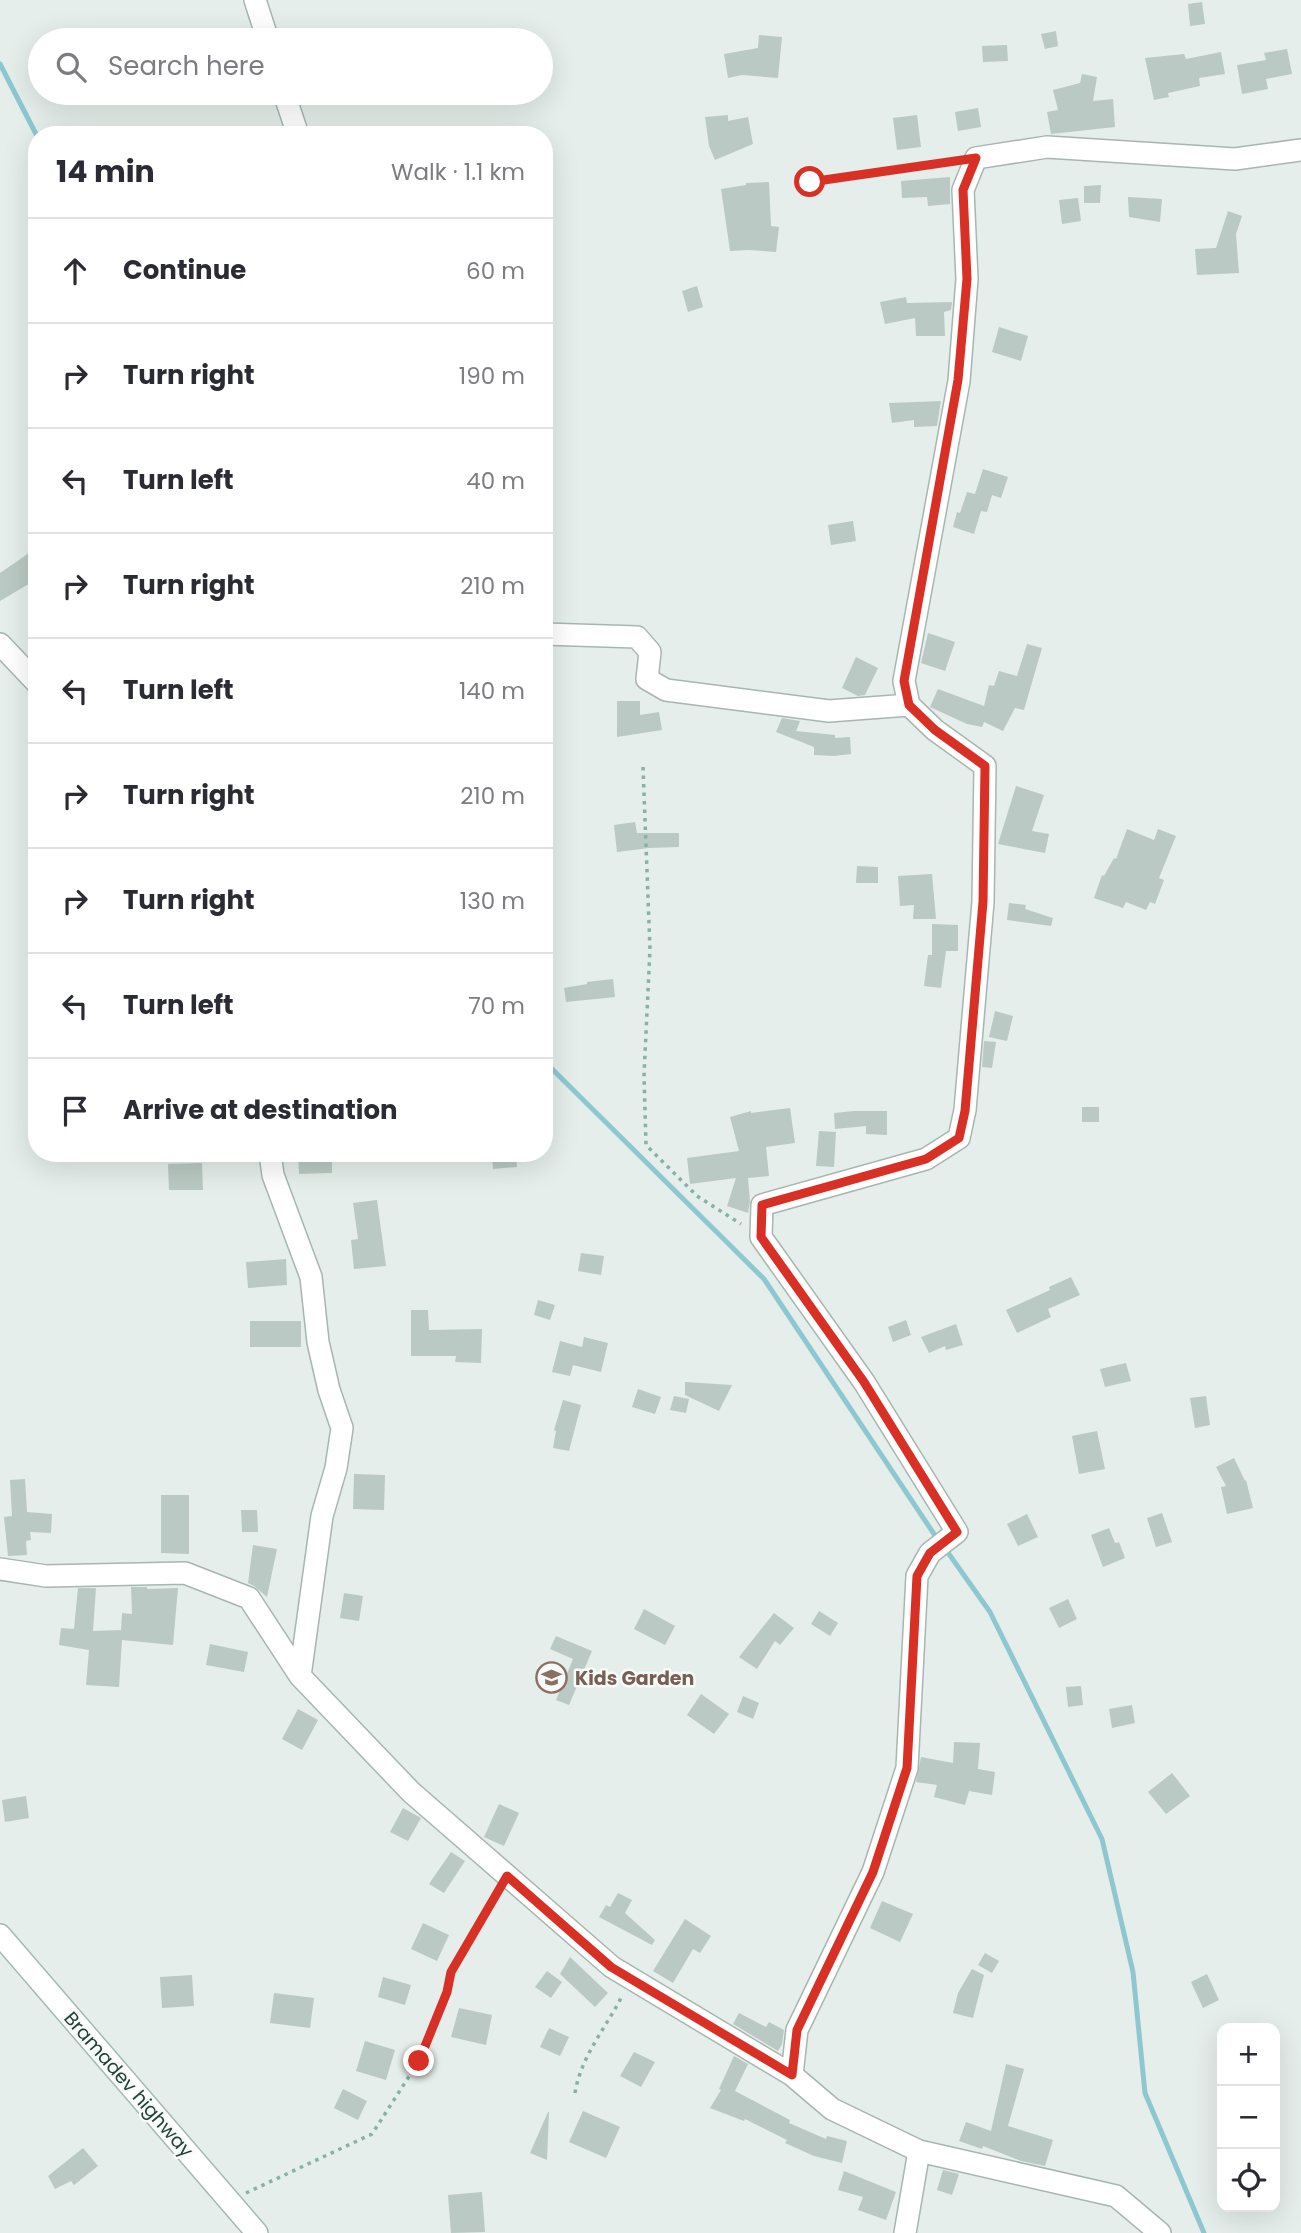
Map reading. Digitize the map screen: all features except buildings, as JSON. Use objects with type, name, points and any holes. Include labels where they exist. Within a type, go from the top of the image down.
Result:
[{"type":"street","points":[[255,0],[264,28]]},
{"type":"street","points":[[288,105],[295,126]]},
{"type":"street","points":[[792,2075],[797,2030],[873,1872],[907,1768],[917,1576],[930,1553],[957,1532],[864,1382],[761,1237],[762,1205],[926,1159],[959,1138],[965,1111],[983,902],[985,766],[935,730],[909,705],[904,681],[958,380],[967,279],[963,190],[976,158],[1047,147],[1235,159],[1301,150]]},
{"type":"street","points":[[553,634],[637,637],[650,652],[647,680],[666,690],[829,711],[909,705]]},
{"type":"street","points":[[0,644],[28,674]]},
{"type":"street","points":[[272,1162],[311,1277],[318,1342],[329,1390],[342,1428],[336,1468],[322,1516],[300,1676]]},
{"type":"street","points":[[0,1569],[46,1576],[185,1573],[249,1598],[300,1676],[411,1792],[611,1967],[792,2075],[832,2109],[919,2151],[1116,2196],[1160,2233]]},
{"type":"street","name":"Bramadev highway","points":[[0,1935],[257,2233]]},
{"type":"street","points":[[905,2233],[919,2151]]},
{"type":"path","points":[[810,182],[976,158]]},
{"type":"path","points":[[643,767],[650,949],[644,1075],[646,1145],[696,1196],[761,1237]]},
{"type":"path","points":[[229,2200],[372,2134],[419,2061],[447,1992],[451,1972],[507,1876]]},
{"type":"path","points":[[575,2093],[577,2079],[591,2047],[612,2016],[631,1979]]},
{"type":"waterway","points":[[0,64],[32,126]]},
{"type":"waterway","points":[[553,1070],[764,1279],[938,1540]]},
{"type":"waterway","points":[[944,1547],[990,1612],[1102,1839],[1133,1972],[1145,2093],[1204,2233]]},
{"type":"place","name":"Kids Garden","points":[[552,1678]]},
{"type":"route","points":[[419,2061],[447,1992],[451,1972],[507,1876],[611,1967],[792,2075],[797,2030],[873,1872],[907,1768],[917,1576],[930,1553],[957,1532],[864,1382],[761,1237],[762,1205],[926,1159],[959,1138],[965,1111],[983,902],[985,766],[935,730],[909,705],[904,681],[958,380],[967,279],[963,190],[976,158],[810,182]]}]
